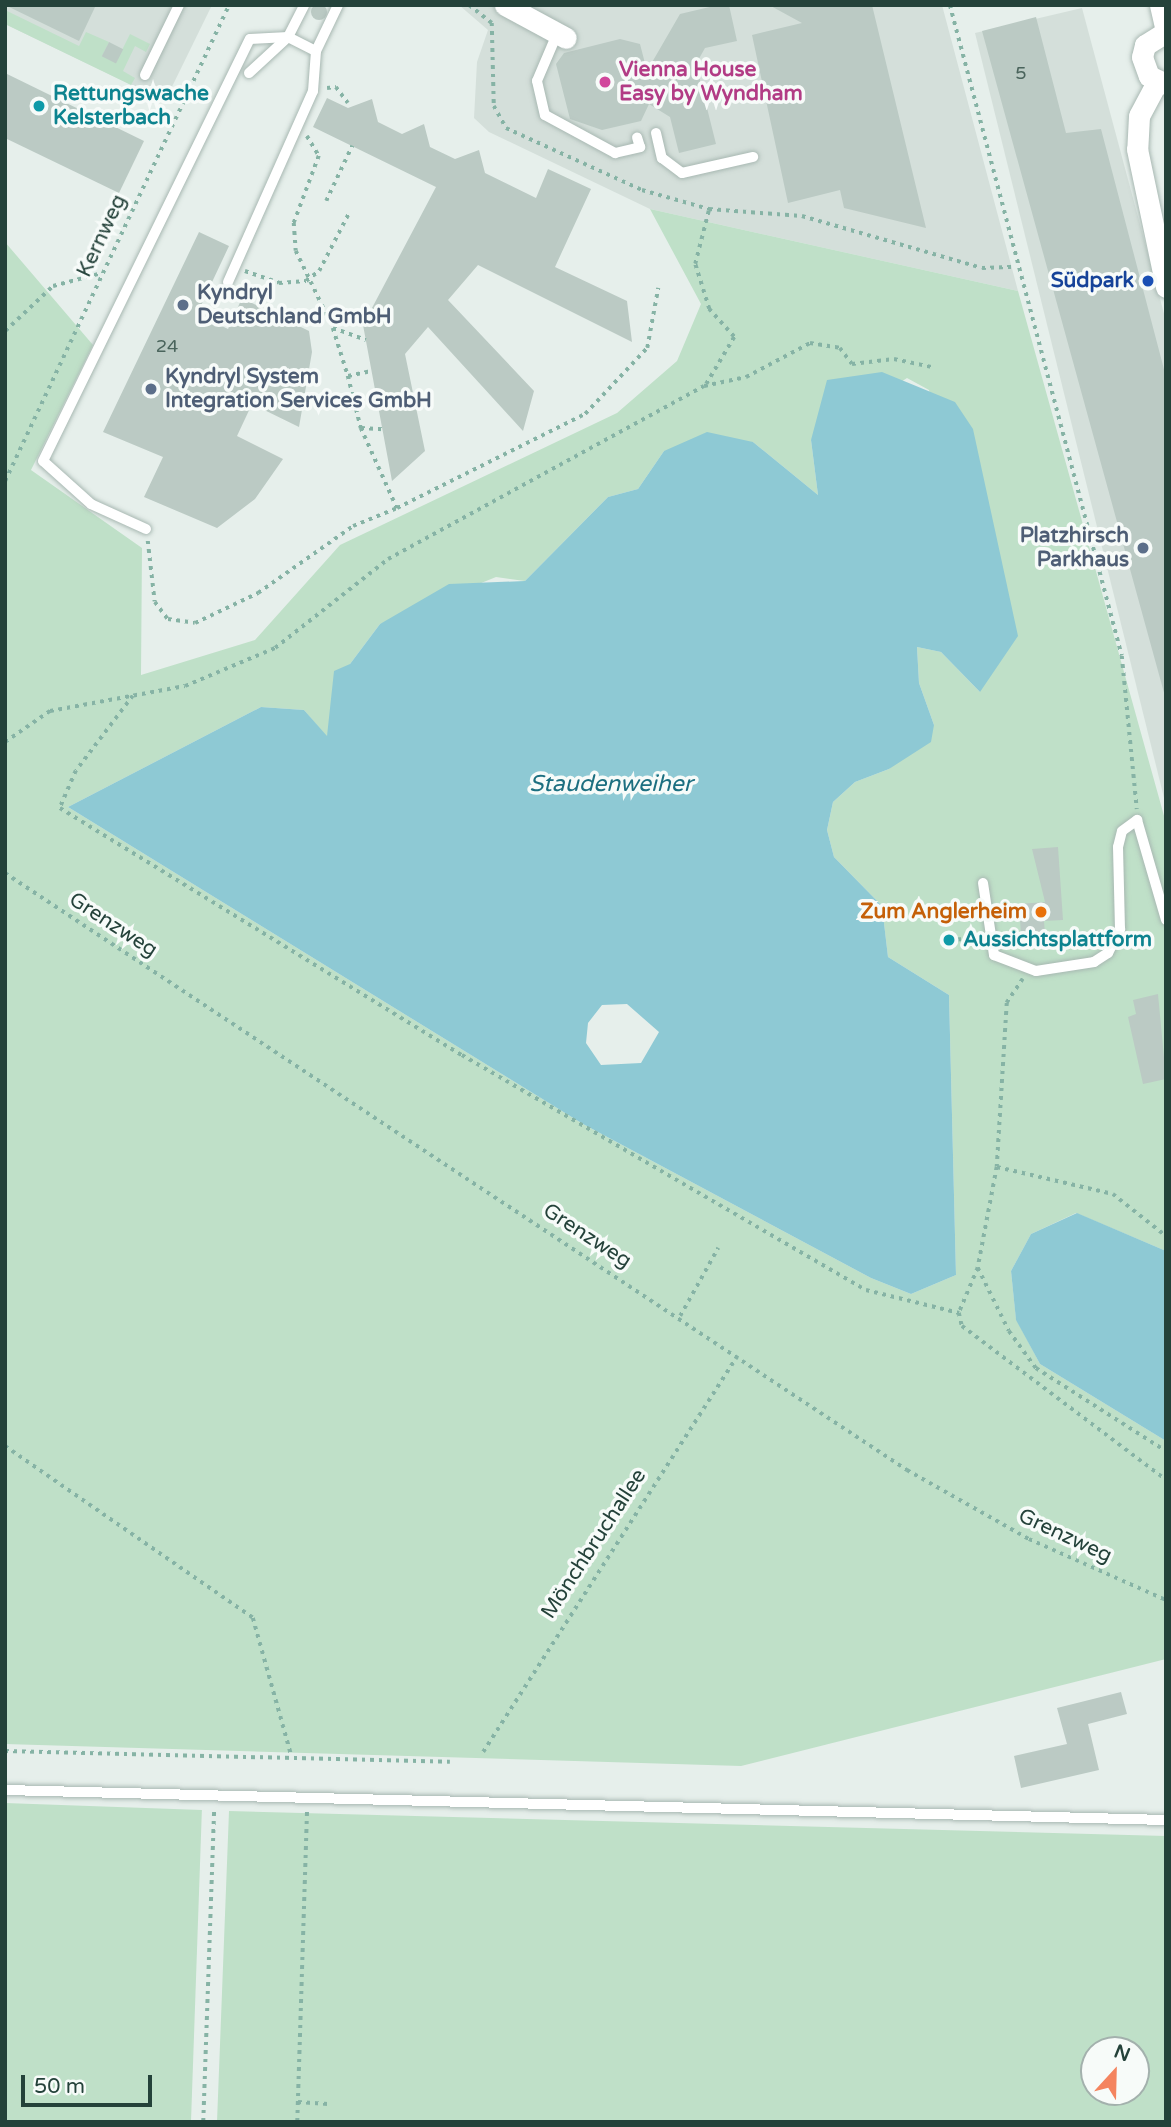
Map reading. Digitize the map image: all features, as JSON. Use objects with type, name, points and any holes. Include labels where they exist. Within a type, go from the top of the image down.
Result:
[{"type":"street","points":[[505,5],[562,36]]},
{"type":"street","points":[[1160,5],[1166,31],[1154,36],[1142,57],[1161,83],[1139,116],[1137,149],[1166,287]]},
{"type":"lane","points":[[145,75],[179,5]]},
{"type":"lane","points":[[249,73],[288,37],[304,5]]},
{"type":"lane","points":[[228,282],[231,264],[313,91],[316,51],[338,5]]},
{"type":"lane","points":[[562,36],[537,80],[545,115],[615,153],[639,148],[636,137]]},
{"type":"lane","points":[[146,529],[91,504],[43,461],[250,39],[288,37],[316,51]]},
{"type":"lane","points":[[656,133],[662,158],[682,173],[753,157]]},
{"type":"lane","points":[[983,883],[988,938],[994,956],[1026,969],[1075,968],[1108,953],[1123,916],[1118,846],[1122,831],[1137,820],[1166,920]]},
{"type":"lane","points":[[5,1790],[1166,1820]]},
{"type":"path","name":"Kernweg","points":[[5,481],[229,5]]},
{"type":"path","points":[[950,5],[1122,656],[1137,820]]},
{"type":"path","points":[[320,100],[333,85],[348,103]]},
{"type":"path","points":[[309,122],[303,134],[316,145],[317,169],[294,239],[333,328],[362,428],[397,508]]},
{"type":"path","points":[[326,201],[352,146]]},
{"type":"path","points":[[704,386],[734,337],[709,309],[695,264],[709,209]]},
{"type":"path","points":[[312,278],[349,213]]},
{"type":"path","points":[[231,264],[279,283],[312,278]]},
{"type":"path","points":[[5,331],[53,286],[102,273]]},
{"type":"path","points":[[146,529],[155,602],[168,619],[195,623],[258,593],[347,530],[397,508],[585,414],[647,348],[658,288]]},
{"type":"path","points":[[333,328],[366,340]]},
{"type":"path","points":[[5,741],[50,711],[185,686],[275,648],[388,559],[704,386],[746,377],[810,343],[840,348],[852,364],[894,359],[931,367]]},
{"type":"path","points":[[348,376],[372,371]]},
{"type":"path","points":[[362,428],[383,429]]},
{"type":"path","points":[[133,696],[76,771],[60,808],[462,1055],[866,1290],[959,1313],[974,1339],[1166,1480]]},
{"type":"path","name":"Grenzweg","points":[[5,873],[737,1356],[996,1521],[1166,1600]]},
{"type":"path","points":[[949,940],[988,938]]},
{"type":"path","points":[[959,1313],[978,1268],[997,1167],[1007,1003],[1026,969]]},
{"type":"path","points":[[997,1167],[1114,1194],[1166,1236]]},
{"type":"path","points":[[680,1316],[718,1248]]},
{"type":"path","points":[[978,1268],[1009,1331],[1036,1368],[1166,1451]]},
{"type":"path","name":"Mönchbruchallee","points":[[483,1752],[737,1356]]},
{"type":"path","points":[[5,1446],[253,1618],[291,1755]]},
{"type":"path","points":[[5,1751],[291,1755],[450,1762]]},
{"type":"path","points":[[203,2122],[215,1796]]},
{"type":"path","points":[[297,2122],[307,1798]]},
{"type":"path","points":[[298,2102],[328,2104]]},
{"type":"shaded area","points":[[5,5],[212,5],[165,101],[5,24]]},
{"type":"shaded area","points":[[459,5],[942,5],[1018,291],[650,209],[489,132],[474,118],[477,62],[488,30]]},
{"type":"shaded area","points":[[1082,8],[1166,321],[1166,806],[975,33]]},
{"type":"green space","points":[[5,10],[79,46],[86,32],[109,42],[102,56],[116,62],[130,34],[150,44],[146,52],[135,46],[123,71],[135,78],[131,85],[5,24]]},
{"type":"green space","points":[[650,209],[1018,291],[1166,823],[1166,1251],[1076,1213],[1031,1234],[1011,1271],[1016,1319],[1040,1364],[1166,1441],[1166,1659],[741,1766],[5,1744],[5,242],[93,345],[31,470],[142,548],[141,675],[255,640],[340,545],[617,413],[677,361],[701,304]],"holes":[[[907,378],[929,390],[980,692],[941,652],[917,647],[919,683],[934,725],[889,769],[855,782],[833,802],[827,830],[834,857],[882,906],[888,957],[949,995],[956,1275],[911,1294],[871,1278],[583,1124],[68,807],[261,707],[304,710],[327,737],[350,664],[380,624],[496,577],[525,581],[608,497],[638,489],[664,451],[753,442],[818,495],[811,440]]]},
{"type":"green space","points":[[5,1803],[202,1810],[191,2122],[5,2122]]},
{"type":"green space","points":[[229,1811],[1166,1836],[1166,2122],[217,2122]]},
{"type":"water","name":"Staudenweiher","points":[[882,372],[955,402],[973,429],[1018,636],[980,692],[941,652],[917,647],[919,683],[934,725],[931,742],[889,769],[855,782],[833,802],[827,830],[834,857],[882,906],[888,957],[949,995],[956,1275],[911,1294],[871,1278],[583,1124],[68,807],[261,707],[304,710],[327,736],[334,671],[350,664],[380,624],[449,584],[525,581],[608,497],[638,489],[664,451],[707,432],[753,442],[818,495],[811,440],[827,380]],"holes":[[[627,1004],[659,1032],[641,1063],[601,1065],[586,1043],[588,1023],[602,1005]]]},
{"type":"water","points":[[1077,1213],[1166,1251],[1166,1441],[1040,1364],[1016,1320],[1011,1271],[1031,1234]]},
{"type":"building","points":[[316,4],[322,4],[327,12],[325,18],[316,20],[311,15],[311,9]]},
{"type":"building","points":[[5,5],[96,5],[79,41]]},
{"type":"building","points":[[729,5],[737,41],[705,48],[696,64],[716,144],[679,153],[670,117],[649,104],[641,121],[602,130],[570,119],[556,64],[564,53],[620,39],[640,44],[647,71],[680,14]]},
{"type":"building","points":[[769,5],[872,5],[926,228],[844,208],[840,190],[788,203],[752,35],[802,23]]},
{"type":"building","name":"Platzhirsch Parkhaus","points":[[1036,17],[1066,133],[1101,129],[1166,377],[1166,700],[982,31]]},
{"type":"building","points":[[109,42],[123,49],[116,64],[102,56]]},
{"type":"building","name":"Rettungswache Kelsterbach","points":[[5,73],[144,141],[119,193],[5,138]]},
{"type":"building","points":[[327,98],[348,108],[372,99],[378,122],[402,134],[424,124],[430,147],[455,159],[479,150],[485,173],[536,198],[548,169],[591,189],[555,267],[627,301],[632,342],[478,265],[448,300],[534,391],[523,431],[428,327],[405,354],[425,451],[392,481],[363,325],[436,187],[313,127]]},
{"type":"building","points":[[199,232],[229,246],[197,314],[228,329],[242,298],[309,331],[312,352],[299,427],[252,404],[237,436],[283,459],[255,499],[217,528],[144,497],[163,457],[103,432]]},
{"type":"building","points":[[1058,847],[1063,920],[1044,921],[1045,934],[1021,935],[1019,904],[1045,902],[1032,849]]},
{"type":"building","points":[[1158,994],[1166,1079],[1143,1084],[1128,1017],[1136,1014],[1133,1000]]},
{"type":"building","points":[[1121,1692],[1127,1714],[1088,1724],[1099,1770],[1021,1788],[1014,1756],[1067,1744],[1057,1708]]},
{"type":"place","name":"Vienna House Easy by Wyndham","points":[[605,82]]},
{"type":"place","name":"Rettungswache Kelsterbach","points":[[39,106]]},
{"type":"place","name":"Südpark","points":[[1148,281]]},
{"type":"place","name":"Kyndryl Deutschland GmbH","points":[[183,305]]},
{"type":"place","name":"Kyndryl System Integration Services GmbH","points":[[151,389]]},
{"type":"place","name":"Platzhirsch Parkhaus","points":[[1143,548]]},
{"type":"place","name":"Zum Anglerheim","points":[[1041,912]]},
{"type":"place","name":"Aussichtsplattform","points":[[949,940]]}]
